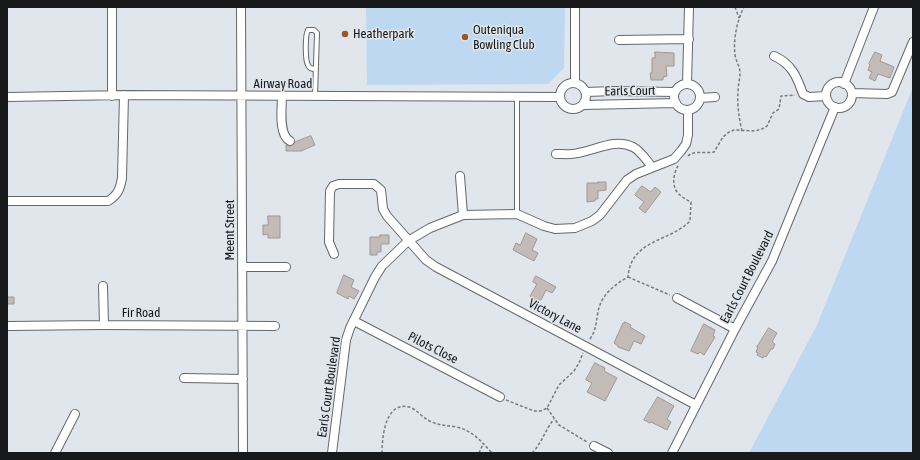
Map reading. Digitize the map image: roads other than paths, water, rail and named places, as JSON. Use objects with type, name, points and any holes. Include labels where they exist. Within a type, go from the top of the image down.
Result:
[{"type":"street","points":[[112,7],[112,96]]},
{"type":"street","name":"Meent Street","points":[[241,7],[243,453]]},
{"type":"street","points":[[575,7],[575,83]]},
{"type":"street","points":[[687,84],[689,7]]},
{"type":"street","points":[[844,84],[871,8]]},
{"type":"street","points":[[619,40],[689,39]]},
{"type":"street","points":[[852,93],[887,94],[892,92],[913,42]]},
{"type":"street","points":[[774,56],[781,60],[794,72],[803,94],[809,98],[826,96]]},
{"type":"street","points":[[840,82],[844,84],[848,86],[852,93],[852,97],[849,104],[842,108],[835,107],[829,103],[826,96],[827,92],[832,85],[840,82]]},
{"type":"street","points":[[575,83],[582,86],[586,92],[586,99],[584,105],[579,109],[572,110],[566,108],[560,97],[562,88],[566,85],[575,83]]},
{"type":"street","points":[[687,84],[692,85],[699,92],[699,103],[696,107],[688,110],[680,108],[676,103],[675,92],[680,87],[687,84]]},
{"type":"street","name":"Earls Court","points":[[586,92],[675,92]]},
{"type":"street","points":[[7,201],[108,200],[114,197],[120,190],[122,178],[124,96]]},
{"type":"street","points":[[282,96],[282,128],[285,137],[290,141]]},
{"type":"street","name":"Airway Road","points":[[7,97],[560,97]]},
{"type":"street","points":[[700,98],[715,97]]},
{"type":"street","name":"Earls Court","points":[[584,105],[676,103]]},
{"type":"street","name":"Earls Court Boulevard","points":[[672,453],[735,329],[772,261],[835,107]]},
{"type":"street","name":"Earls Court Boulevard","points":[[332,453],[346,340],[375,277],[382,266],[408,241],[430,228],[462,215],[517,214],[544,226],[555,229],[575,228],[592,221],[600,215],[627,180],[636,174],[674,159],[686,144],[688,135],[688,110]]},
{"type":"street","points":[[556,154],[577,154],[608,146],[626,145],[639,151],[652,167]]},
{"type":"street","points":[[460,176],[462,215]]},
{"type":"street","name":"Victory Lane","points":[[334,254],[329,242],[330,191],[334,186],[339,184],[374,184],[378,186],[383,195],[383,209],[386,216],[426,260],[436,267],[696,405]]},
{"type":"street","points":[[242,267],[286,267]]},
{"type":"street","points":[[103,286],[104,325]]},
{"type":"street","points":[[677,298],[735,329]]},
{"type":"street","name":"Pilots Close","points":[[354,321],[500,397]]},
{"type":"street","name":"Fir Road","points":[[7,326],[275,326]]},
{"type":"street","points":[[184,378],[243,379]]},
{"type":"street","points":[[55,453],[75,414]]},
{"type":"street","points":[[594,446],[608,453]]},
{"type":"lane","points":[[315,97],[316,69],[317,33],[314,30],[308,30],[306,40],[307,64],[310,68],[316,69]]},
{"type":"lane","points":[[517,96],[517,214]]},
{"type":"place","name":"Heatherpark","points":[[345,34]]},
{"type":"place","name":"Outeniqua Bowling Club","points":[[465,37]]}]
